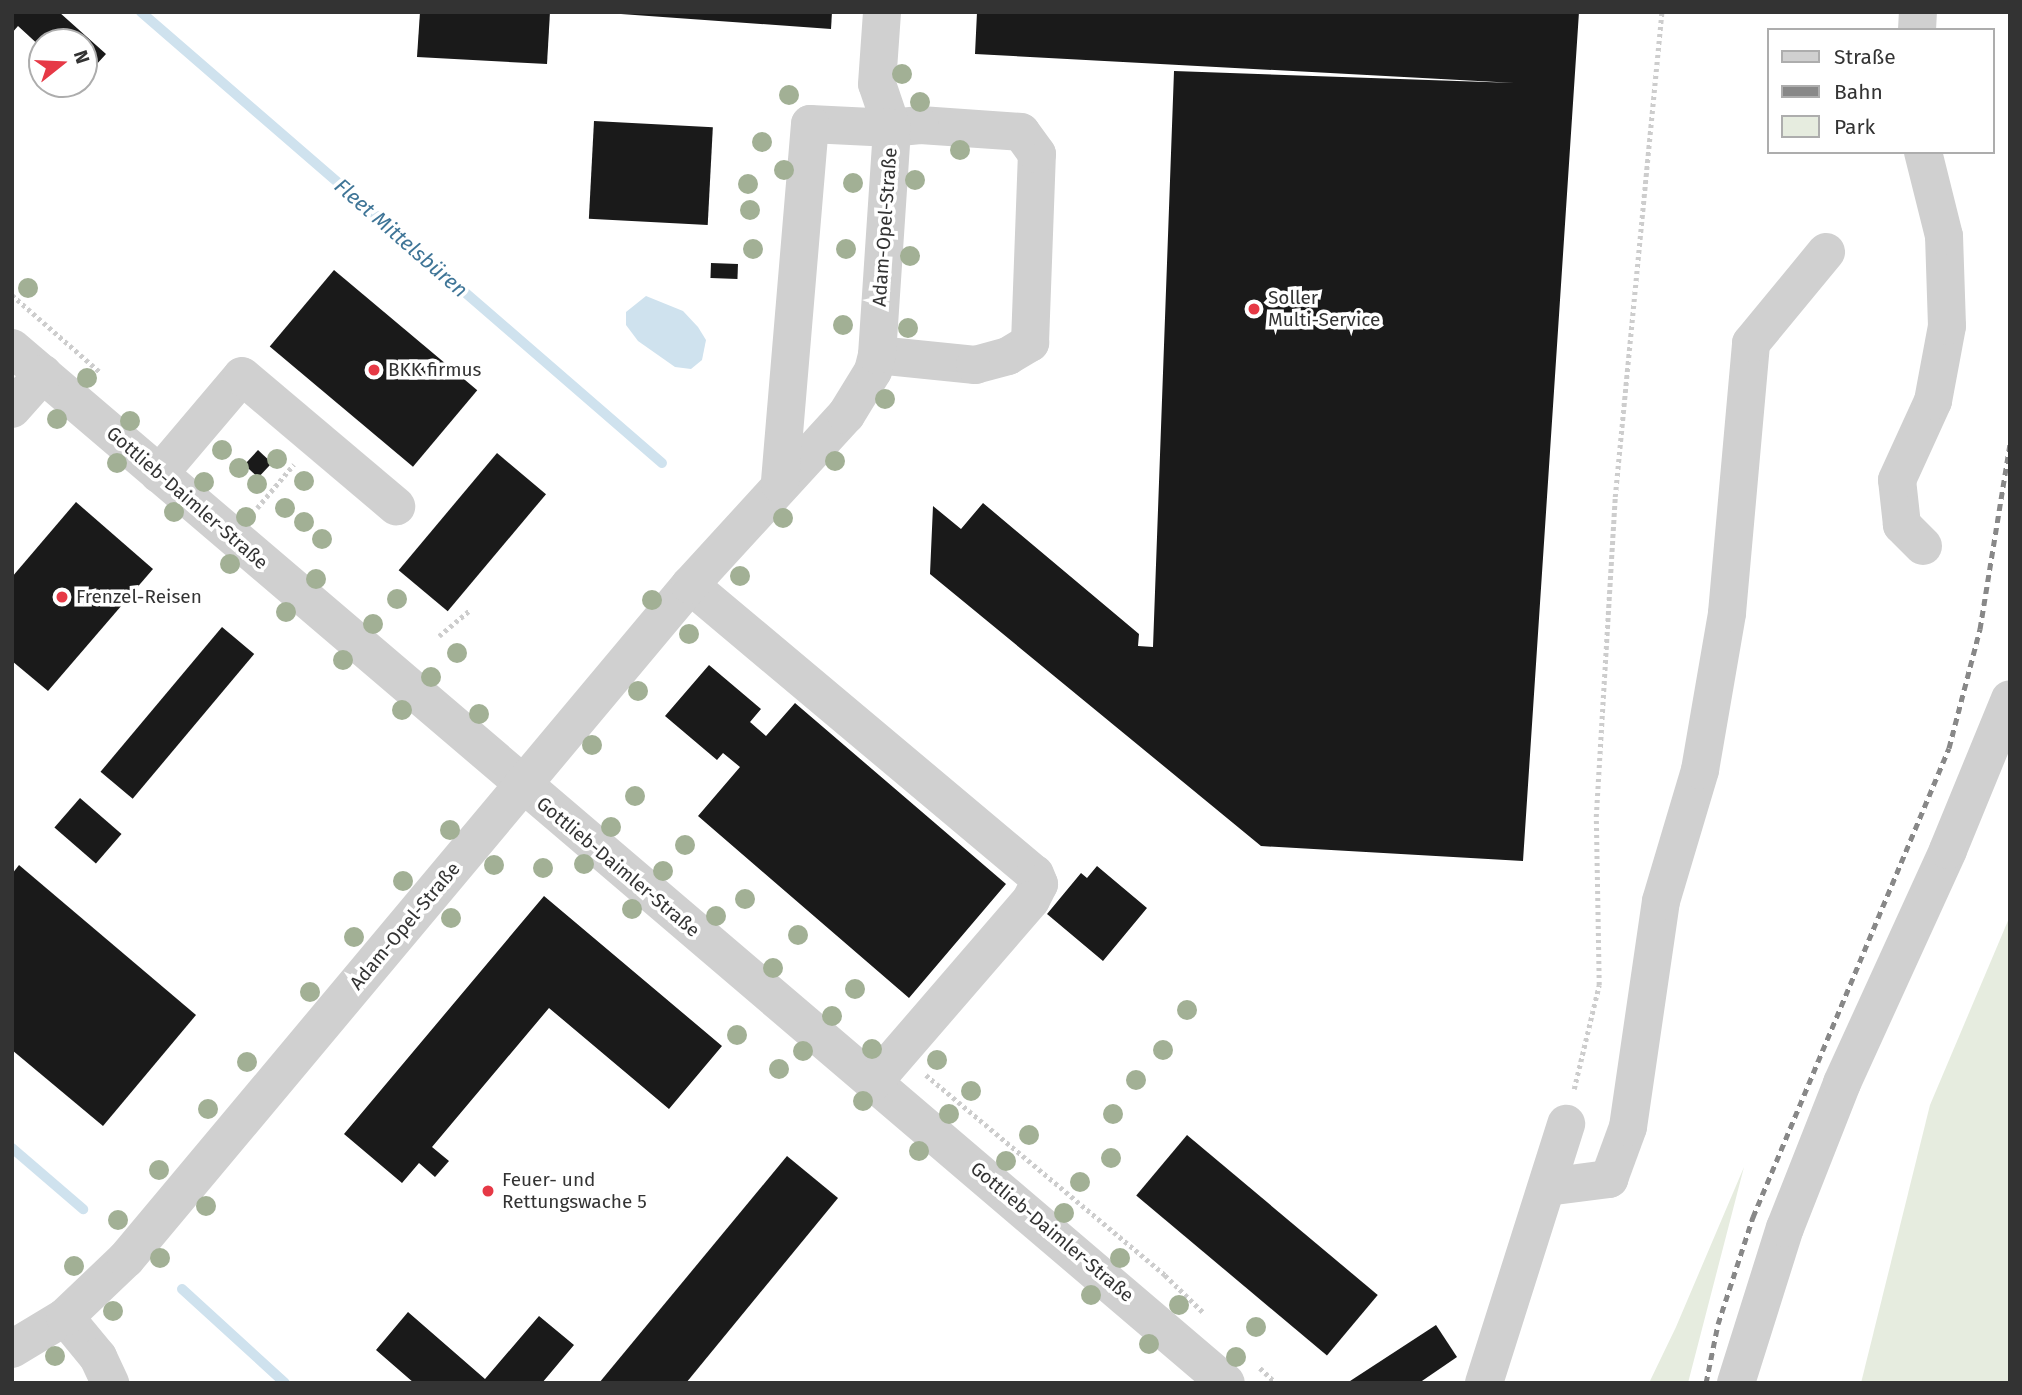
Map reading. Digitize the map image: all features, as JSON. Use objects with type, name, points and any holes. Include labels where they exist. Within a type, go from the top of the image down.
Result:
[{"type":"street","points":[[877,355],[975,365],[1008,356],[1030,343],[1037,153],[1021,132],[920,125],[892,128],[877,84],[881,12]]},
{"type":"street","name":"Adam-Opel-Straße","points":[[12,1349],[65,1317],[126,1259],[690,585],[846,415],[873,371],[877,355],[892,128],[810,124],[780,484]]},
{"type":"street","points":[[1923,546],[1902,525],[1897,480],[1933,401],[1947,326],[1944,236],[1924,154]]},
{"type":"street","points":[[1547,1187],[1609,1179],[1628,1127],[1661,901],[1700,770],[1727,613],[1752,343],[1826,252]]},
{"type":"street","name":"Gottlieb-Daimler-Straße","points":[[12,348],[522,787],[874,1082],[1226,1383]]},
{"type":"street","points":[[12,410],[43,374]]},
{"type":"street","points":[[159,474],[242,376],[396,506]]},
{"type":"street","points":[[690,585],[1035,874],[1039,884],[1013,921],[874,1082]]},
{"type":"street","points":[[1736,1383],[1785,1228],[1842,1083],[1948,850],[2010,699]]},
{"type":"street","points":[[1484,1383],[1566,1124]]},
{"type":"street","points":[[65,1317],[98,1357],[110,1383]]},
{"type":"path","points":[[1566,1124],[1599,985],[1596,817],[1615,497],[1662,12]]},
{"type":"path","points":[[439,636],[470,610]]},
{"type":"green space","points":[[2010,916],[2010,1383],[1861,1383],[1930,1105]]},
{"type":"green space","points":[[1744,1167],[1688,1383],[1649,1383],[1676,1327]]},
{"type":"water","points":[[646,296],[683,311],[698,327],[706,340],[702,360],[691,369],[675,367],[638,341],[626,325],[626,312]]},
{"type":"building","points":[[12,12],[59,12],[77,28],[28,28],[28,35],[18,26],[12,33]]},
{"type":"building","points":[[420,12],[550,12],[547,64],[417,57]]},
{"type":"building","points":[[593,12],[832,12],[831,29]]},
{"type":"building","points":[[977,12],[1579,12],[1523,861],[1261,846],[930,574],[933,506],[961,529],[983,503],[1139,634],[1138,646],[1153,647],[1174,71],[1515,83],[975,54]]},
{"type":"building","points":[[98,47],[106,54],[98,63]]},
{"type":"building","points":[[594,121],[713,127],[708,225],[589,219]]},
{"type":"building","points":[[711,263],[738,264],[737,279],[710,278]]},
{"type":"building","points":[[334,270],[477,390],[413,467],[270,347]]},
{"type":"building","points":[[258,450],[272,463],[258,478],[244,465]]},
{"type":"building","points":[[497,453],[546,494],[448,611],[399,570]]},
{"type":"building","points":[[76,502],[153,569],[48,691],[12,661],[12,577]]},
{"type":"building","points":[[222,627],[254,654],[133,799],[101,772]]},
{"type":"building","points":[[709,665],[761,709],[750,722],[766,736],[795,703],[1006,884],[909,998],[698,816],[740,767],[723,753],[717,760],[665,716]]},
{"type":"building","points":[[80,798],[122,834],[96,864],[54,827]]},
{"type":"building","points":[[19,865],[196,1015],[103,1126],[12,1050],[12,874]]},
{"type":"building","points":[[1097,866],[1147,908],[1103,961],[1047,914],[1081,873],[1087,878]]},
{"type":"building","points":[[544,896],[722,1046],[669,1109],[549,1008],[432,1147],[449,1161],[435,1177],[419,1163],[402,1183],[344,1134]]},
{"type":"building","points":[[1187,1135],[1378,1295],[1327,1356],[1136,1196]]},
{"type":"building","points":[[787,1156],[838,1198],[686,1383],[599,1383]]},
{"type":"building","points":[[408,1312],[485,1379],[539,1316],[574,1345],[542,1383],[414,1383],[376,1350]]},
{"type":"building","points":[[1436,1325],[1457,1357],[1419,1383],[1347,1383]]},
{"type":"waterway","name":"Fleet Mittelsbüren","points":[[141,12],[662,463]]},
{"type":"waterway","name":"Fleet Mittelsbüren","points":[[12,1148],[83,1209]]},
{"type":"waterway","name":"Fleet Mittelsbüren","points":[[182,1289],[285,1383]]},
{"type":"railway","points":[[1706,1383],[1718,1324],[1753,1217],[1949,748],[1980,629],[2010,443]]},
{"type":"place","name":"Soller Multi-Service","points":[[1254,309]]},
{"type":"place","name":"BKK firmus","points":[[374,370]]},
{"type":"place","name":"Frenzel-Reisen","points":[[62,597]]},
{"type":"place","name":"Feuer- und Rettungswache 5","points":[[488,1191]]}]
